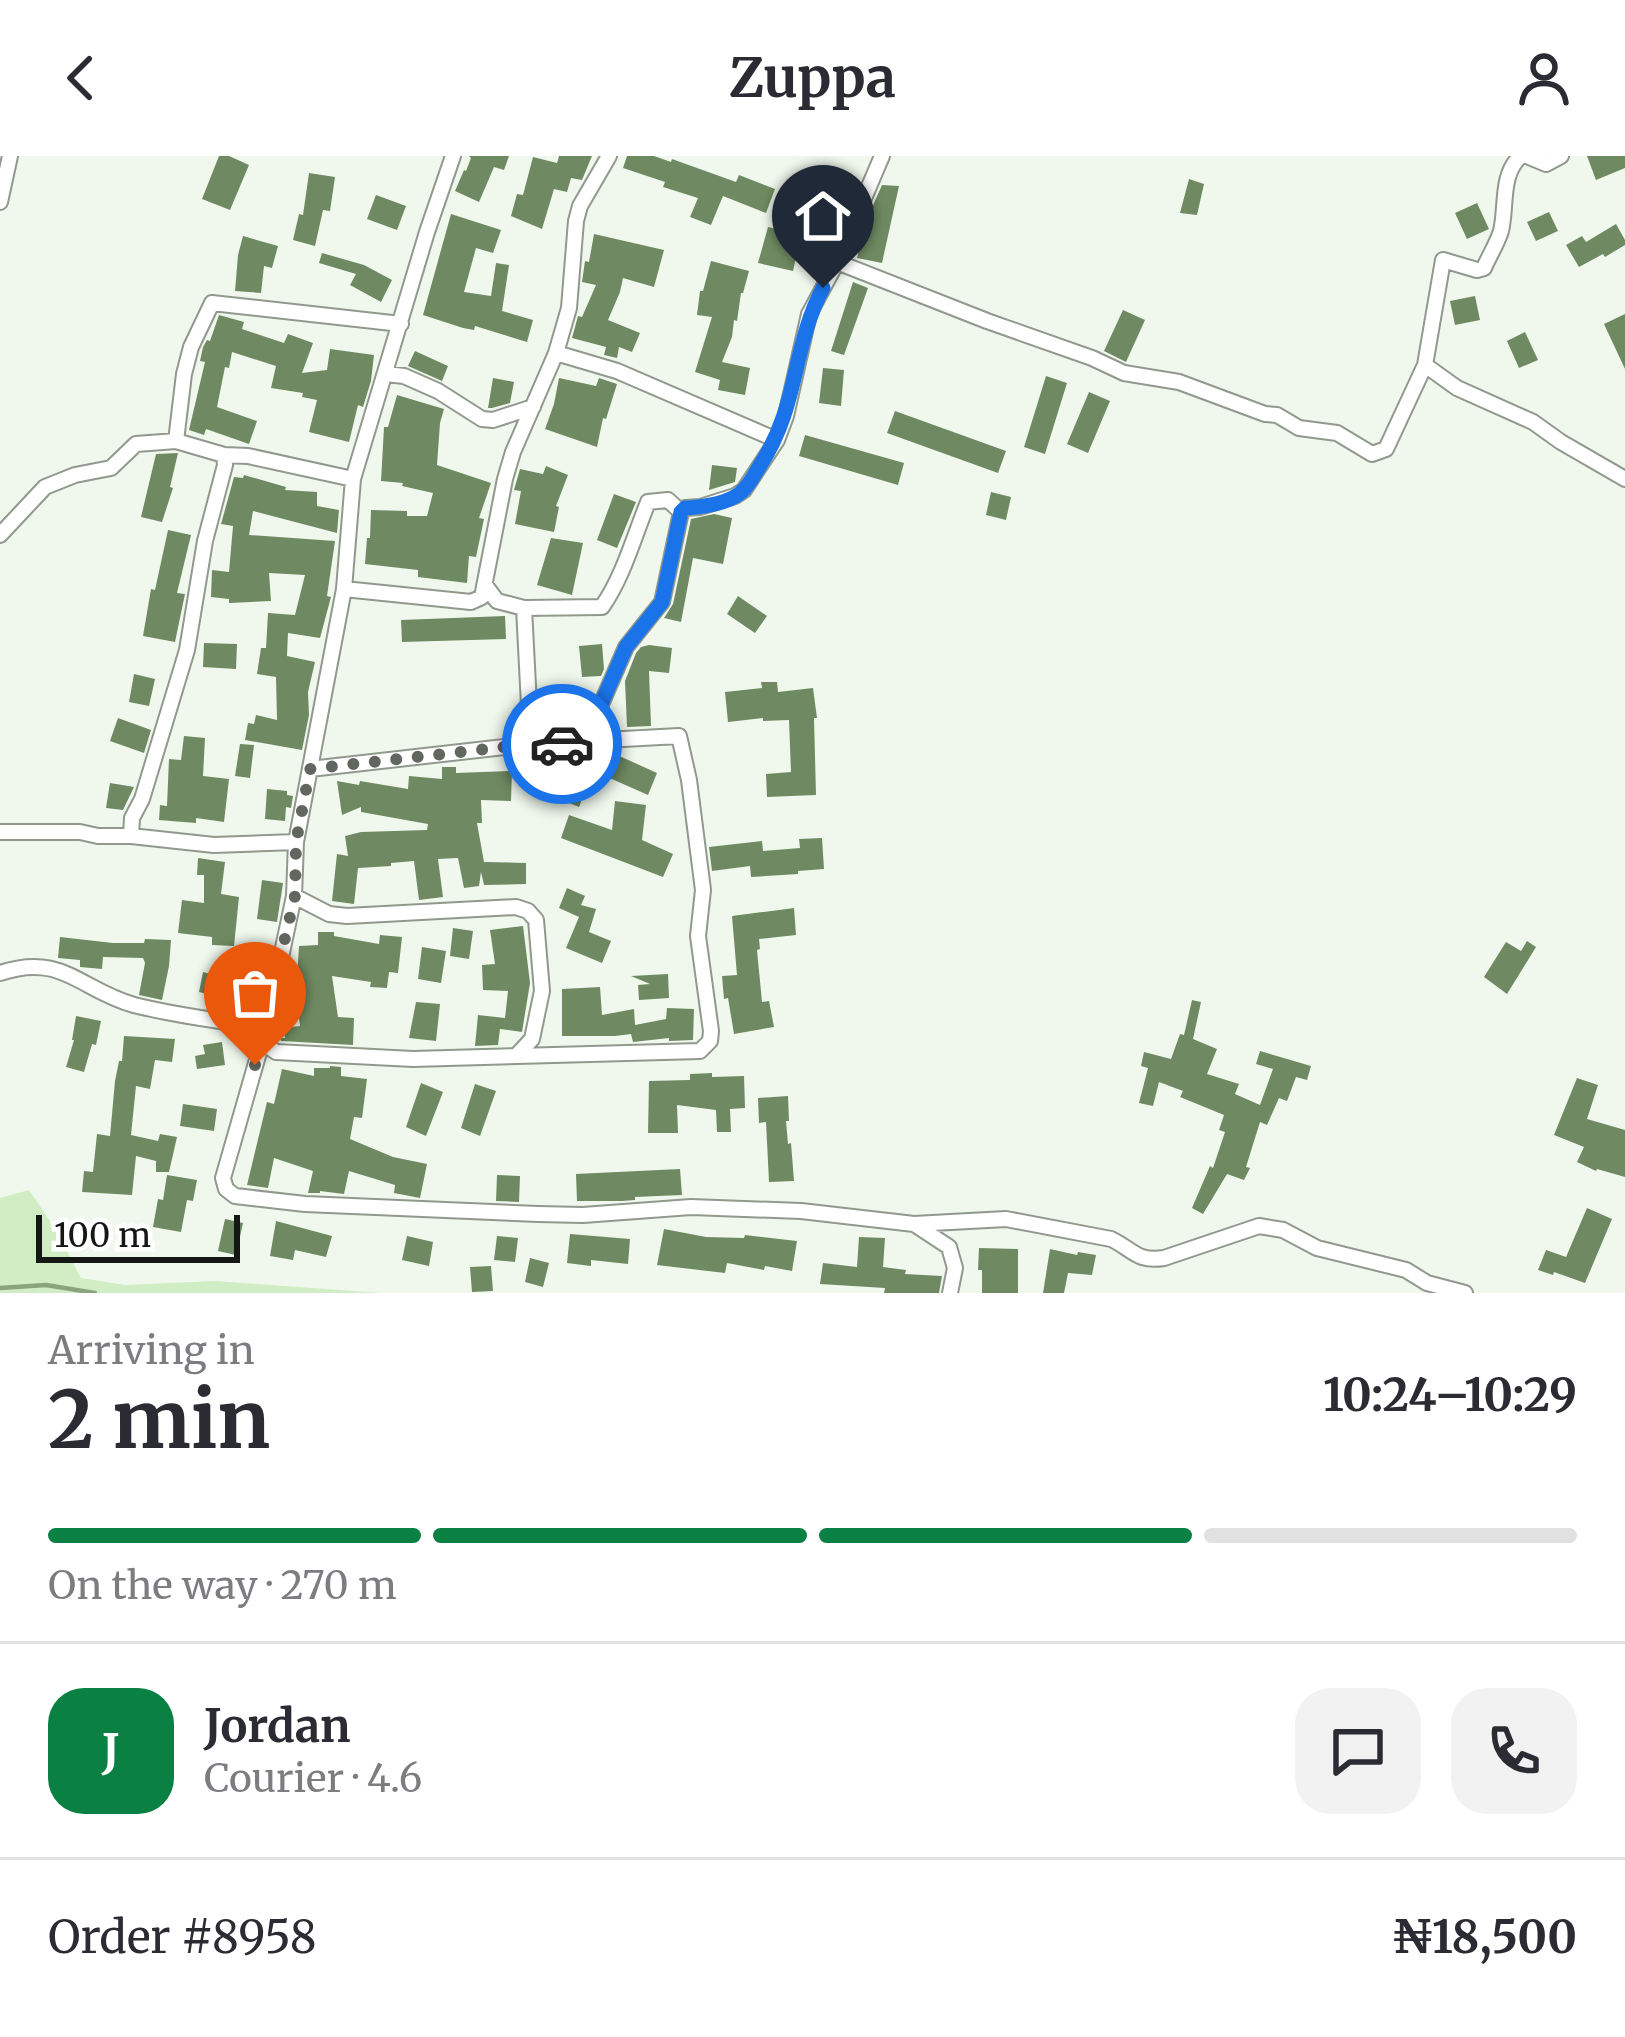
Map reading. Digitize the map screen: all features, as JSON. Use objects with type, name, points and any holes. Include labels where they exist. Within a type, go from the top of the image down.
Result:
[{"type":"street","points":[[0,202],[10,156]]},
{"type":"street","points":[[453,156],[353,479],[344,589],[296,842],[295,896],[266,1028],[223,1178],[226,1189],[235,1196],[305,1204],[538,1214],[691,1207],[779,1210],[914,1224],[1006,1219],[1111,1239],[1148,1260],[1259,1226],[1273,1226],[1317,1248],[1406,1270],[1427,1283],[1466,1293]]},
{"type":"street","points":[[344,589],[471,602],[482,597],[513,452],[556,353],[569,308],[580,206],[609,156]]},
{"type":"street","points":[[565,744],[593,723],[626,647],[662,602],[681,512],[744,490],[776,440],[809,314],[837,262],[882,156]]},
{"type":"street","points":[[837,262],[1124,373],[1179,382],[1299,428],[1336,434],[1372,454],[1386,449],[1425,365],[1443,260],[1484,268],[1500,233],[1514,162],[1524,156],[1546,164],[1561,156]]},
{"type":"street","points":[[176,441],[188,361],[212,303],[400,324]]},
{"type":"street","points":[[556,353],[633,377],[776,440]]},
{"type":"street","points":[[1425,365],[1457,388],[1533,422],[1625,479]]},
{"type":"street","points":[[386,374],[404,376],[438,391],[482,419],[533,406]]},
{"type":"street","points":[[0,535],[45,487],[110,468],[136,444],[176,441],[224,455],[353,479]]},
{"type":"street","points":[[131,836],[187,650],[224,455]]},
{"type":"street","points":[[485,585],[497,601],[524,608],[602,607],[616,586],[648,502],[668,500],[681,512]]},
{"type":"street","points":[[524,608],[531,744]]},
{"type":"street","points":[[266,1028],[266,1045],[276,1052],[372,1059],[700,1051],[710,1041],[698,936],[703,890],[679,736],[531,744],[310,769]]},
{"type":"street","points":[[0,832],[80,832],[214,845],[296,842]]},
{"type":"street","points":[[295,896],[329,914],[347,916],[528,911],[536,920],[542,991],[532,1039],[518,1054]]},
{"type":"street","points":[[0,973],[32,964],[52,967],[123,1002],[266,1028]]},
{"type":"street","points":[[532,1039],[544,1055]]},
{"type":"street","points":[[914,1224],[950,1247],[955,1268],[950,1293]]},
{"type":"green space","points":[[29,1190],[81,1278],[125,1285],[215,1281],[381,1293],[0,1293],[0,1198]]},
{"type":"building","points":[[219,156],[249,165],[230,210],[202,199]]},
{"type":"building","points":[[469,156],[509,156],[504,170],[494,167],[479,202],[455,191]]},
{"type":"building","points":[[559,156],[592,156],[582,180],[571,178],[567,192],[554,189],[542,229],[511,216],[517,194],[523,195],[533,157],[557,163]]},
{"type":"building","points":[[627,156],[672,159],[736,182],[739,175],[775,189],[766,213],[723,196],[711,225],[690,217],[698,198],[623,168]]},
{"type":"building","points":[[1587,156],[1625,156],[1625,168],[1596,180]]},
{"type":"building","points":[[309,173],[335,177],[330,211],[323,210],[315,246],[293,240],[299,214],[303,215]]},
{"type":"building","points":[[1189,179],[1204,184],[1197,215],[1180,213]]},
{"type":"building","points":[[882,185],[899,186],[882,263],[857,258]]},
{"type":"building","points":[[376,195],[406,206],[397,230],[367,219]]},
{"type":"building","points":[[1477,203],[1489,229],[1467,239],[1455,213]]},
{"type":"building","points":[[1549,212],[1558,231],[1536,241],[1527,222]]},
{"type":"building","points":[[451,214],[501,230],[493,253],[476,248],[464,292],[491,296],[496,263],[509,265],[502,311],[533,320],[527,342],[423,315]]},
{"type":"building","points":[[1616,224],[1625,245],[1579,267],[1566,245],[1582,236],[1586,242]]},
{"type":"building","points":[[768,227],[801,235],[793,271],[758,263]]},
{"type":"building","points":[[594,234],[664,250],[654,287],[623,278],[608,320],[640,333],[632,352],[619,347],[617,358],[604,355],[606,347],[572,338],[578,316],[582,317],[596,285],[582,282]]},
{"type":"building","points":[[243,236],[278,246],[272,268],[264,266],[261,293],[235,291]]},
{"type":"building","points":[[322,253],[364,265],[392,280],[381,302],[350,285],[356,274],[319,263]]},
{"type":"building","points":[[711,261],[749,271],[722,362],[750,368],[745,395],[718,390],[720,380],[695,372],[712,317],[697,315]]},
{"type":"building","points":[[853,282],[868,288],[844,355],[831,351]]},
{"type":"building","points":[[1475,296],[1480,320],[1455,325],[1450,301]]},
{"type":"building","points":[[1123,310],[1145,320],[1126,362],[1104,351]]},
{"type":"building","points":[[1625,314],[1625,369],[1604,324]]},
{"type":"building","points":[[219,315],[244,322],[242,329],[284,343],[288,334],[313,343],[302,373],[327,370],[330,349],[374,355],[371,381],[363,407],[358,405],[349,442],[309,432],[317,400],[271,388],[276,366],[232,352],[217,407],[257,421],[249,444],[206,429],[204,435],[189,430],[205,362],[200,361],[203,347]]},
{"type":"building","points":[[1525,332],[1538,360],[1519,368],[1507,341]]},
{"type":"building","points":[[415,351],[448,366],[442,381],[408,366]]},
{"type":"building","points":[[823,368],[844,370],[841,406],[819,403]]},
{"type":"building","points":[[1046,376],[1067,383],[1045,454],[1024,447]]},
{"type":"building","points":[[493,378],[514,382],[510,403],[488,408]]},
{"type":"building","points":[[559,378],[596,386],[599,378],[617,384],[597,447],[545,429]]},
{"type":"building","points":[[1089,392],[1110,401],[1088,453],[1067,444]]},
{"type":"building","points":[[397,395],[444,409],[437,465],[491,483],[479,518],[484,519],[476,557],[469,556],[467,583],[418,577],[418,570],[365,564],[371,510],[427,516],[433,493],[381,481],[384,427],[388,427]]},
{"type":"building","points":[[895,411],[1006,451],[998,473],[887,433]]},
{"type":"building","points":[[805,435],[904,463],[898,485],[799,456]]},
{"type":"building","points":[[178,453],[162,522],[141,517],[156,454]]},
{"type":"building","points":[[712,465],[737,468],[735,482],[709,490]]},
{"type":"building","points":[[546,466],[568,475],[556,506],[554,532],[515,524],[521,491],[514,490],[520,469],[543,474]]},
{"type":"building","points":[[244,475],[285,490],[317,492],[317,506],[339,510],[337,533],[253,511],[249,535],[335,541],[327,596],[331,597],[320,638],[288,633],[287,656],[315,662],[302,750],[245,740],[248,723],[254,724],[256,715],[277,720],[276,677],[257,674],[261,648],[266,648],[268,613],[295,615],[305,575],[269,573],[271,601],[229,603],[229,599],[211,597],[212,570],[229,572],[233,526],[221,524],[234,477]]},
{"type":"building","points":[[991,492],[1011,497],[1006,520],[986,515]]},
{"type":"building","points":[[614,494],[636,502],[617,548],[597,540]]},
{"type":"building","points":[[714,514],[732,518],[723,564],[693,558],[681,622],[664,618],[673,604],[691,519]]},
{"type":"building","points":[[168,530],[191,535],[177,593],[185,594],[175,642],[143,636]]},
{"type":"building","points":[[551,538],[583,543],[572,595],[537,585]]},
{"type":"building","points":[[738,596],[767,616],[755,633],[727,614]]},
{"type":"building","points":[[505,616],[506,639],[402,642],[401,620]]},
{"type":"building","points":[[204,643],[237,644],[236,669],[203,667]]},
{"type":"building","points":[[602,644],[601,676],[582,677],[579,646]]},
{"type":"building","points":[[649,645],[672,648],[669,673],[649,671],[651,726],[627,727],[625,681],[636,653]]},
{"type":"building","points":[[134,674],[155,679],[149,706],[129,702]]},
{"type":"building","points":[[761,682],[777,682],[778,692],[813,688],[816,795],[767,797],[766,774],[791,772],[789,720],[728,722],[725,692],[762,688]]},
{"type":"building","points":[[540,703],[557,703],[557,731],[542,732]]},
{"type":"building","points":[[118,718],[151,730],[144,753],[110,741]]},
{"type":"building","points":[[184,736],[205,738],[203,776],[229,779],[224,822],[159,820],[160,805],[167,806],[169,759],[181,760]]},
{"type":"building","points":[[240,744],[254,745],[250,778],[235,776]]},
{"type":"building","points":[[615,754],[657,773],[648,795],[605,776]]},
{"type":"building","points":[[442,767],[456,767],[456,773],[512,771],[511,801],[481,800],[482,823],[477,823],[484,862],[526,863],[526,884],[484,885],[481,872],[479,886],[464,888],[458,858],[438,859],[443,897],[419,900],[414,861],[391,863],[358,868],[354,904],[332,901],[337,854],[348,856],[345,836],[427,830],[428,824],[361,812],[361,807],[342,815],[337,781],[408,789],[409,776],[442,779]]},
{"type":"building","points":[[568,771],[590,780],[579,807],[557,798]]},
{"type":"building","points":[[110,783],[134,787],[123,810],[106,808]]},
{"type":"building","points":[[267,789],[293,796],[285,821],[265,819]]},
{"type":"building","points":[[615,801],[646,805],[642,840],[673,854],[663,877],[561,838],[569,815],[612,830]]},
{"type":"building","points":[[822,838],[824,869],[751,877],[750,866],[712,871],[709,847],[762,841],[763,851],[800,848],[799,839]]},
{"type":"building","points":[[198,858],[225,862],[221,894],[239,897],[234,946],[212,945],[212,937],[178,933],[182,900],[204,903],[204,875],[197,875]]},
{"type":"building","points":[[262,880],[283,883],[277,922],[257,919]]},
{"type":"building","points":[[567,888],[585,896],[581,905],[596,909],[589,932],[611,941],[602,963],[566,948],[579,917],[559,908]]},
{"type":"building","points":[[794,908],[796,935],[759,939],[757,950],[762,1002],[769,1001],[774,1027],[734,1034],[722,976],[737,975],[732,916]]},
{"type":"building","points":[[523,926],[530,983],[522,1032],[500,1029],[498,1045],[475,1046],[478,1015],[505,1018],[508,991],[483,990],[482,965],[495,964],[490,930]]},
{"type":"building","points":[[453,928],[473,931],[469,959],[450,956]]},
{"type":"building","points":[[318,932],[379,944],[380,935],[402,937],[398,973],[389,972],[387,988],[332,976],[338,1017],[354,1018],[353,1045],[280,1038],[285,1038],[283,1028],[300,1026],[299,946],[318,945]]},
{"type":"building","points":[[60,937],[113,943],[171,940],[162,1000],[139,995],[143,958],[103,957],[102,969],[80,967],[80,960],[58,958]]},
{"type":"building","points":[[1527,941],[1536,947],[1507,994],[1484,977],[1506,942],[1521,951]]},
{"type":"building","points":[[422,947],[446,951],[441,983],[418,979]]},
{"type":"building","points":[[203,972],[228,979],[223,998],[199,992]]},
{"type":"building","points":[[668,974],[669,998],[639,1000],[638,985],[650,984],[631,976]]},
{"type":"building","points":[[600,987],[602,1015],[634,1009],[635,1025],[666,1019],[667,1008],[694,1009],[693,1040],[633,1042],[631,1034],[562,1036],[562,989]]},
{"type":"building","points":[[1192,1000],[1201,1002],[1193,1039],[1217,1049],[1207,1074],[1239,1084],[1235,1094],[1260,1105],[1273,1069],[1256,1064],[1260,1051],[1311,1066],[1307,1080],[1296,1077],[1287,1101],[1279,1098],[1267,1125],[1260,1122],[1244,1180],[1227,1174],[1203,1214],[1192,1208],[1210,1166],[1213,1168],[1225,1132],[1219,1130],[1224,1115],[1180,1097],[1183,1091],[1159,1082],[1153,1106],[1139,1103],[1148,1068],[1141,1066],[1144,1052],[1171,1059],[1180,1034],[1184,1035]]},
{"type":"building","points":[[416,1002],[440,1004],[436,1041],[409,1038]]},
{"type":"building","points":[[76,1016],[101,1021],[84,1072],[66,1067]]},
{"type":"building","points":[[124,1036],[175,1039],[172,1062],[155,1060],[150,1089],[136,1086],[131,1135],[158,1141],[160,1134],[177,1137],[169,1172],[156,1172],[156,1161],[136,1156],[132,1195],[82,1192],[84,1171],[93,1172],[97,1134],[110,1136]]},
{"type":"building","points":[[222,1042],[225,1065],[197,1069],[195,1056],[205,1054],[203,1045]]},
{"type":"building","points":[[341,1067],[341,1076],[367,1079],[362,1118],[354,1117],[350,1139],[393,1157],[427,1164],[420,1198],[394,1193],[395,1185],[349,1171],[344,1194],[308,1193],[313,1171],[274,1158],[268,1188],[247,1185],[267,1102],[274,1104],[282,1069],[314,1076],[314,1068]]},
{"type":"building","points":[[712,1073],[712,1077],[744,1076],[745,1108],[730,1109],[731,1132],[717,1132],[716,1110],[677,1105],[678,1133],[648,1133],[649,1081],[690,1080],[690,1074]]},
{"type":"building","points":[[1577,1078],[1598,1085],[1587,1119],[1625,1130],[1625,1177],[1577,1162],[1584,1147],[1554,1135]]},
{"type":"building","points":[[421,1083],[443,1092],[426,1136],[406,1127]]},
{"type":"building","points":[[475,1084],[496,1091],[480,1136],[461,1128]]},
{"type":"building","points":[[788,1096],[786,1121],[794,1181],[769,1182],[766,1122],[759,1123],[758,1098]]},
{"type":"building","points":[[183,1104],[217,1109],[214,1131],[180,1126]]},
{"type":"building","points":[[680,1169],[682,1195],[577,1201],[576,1174]]},
{"type":"building","points":[[167,1175],[197,1180],[193,1201],[187,1200],[181,1232],[153,1227]]},
{"type":"building","points":[[497,1175],[520,1176],[519,1202],[496,1201]]},
{"type":"building","points":[[1587,1208],[1612,1219],[1585,1283],[1538,1270],[1546,1250],[1566,1257]]},
{"type":"building","points":[[225,1219],[243,1223],[236,1255],[218,1251]]},
{"type":"building","points":[[276,1221],[332,1236],[326,1257],[295,1250],[293,1260],[270,1256]]},
{"type":"building","points":[[664,1229],[706,1237],[745,1235],[797,1241],[792,1271],[727,1263],[725,1273],[657,1265]]},
{"type":"building","points":[[570,1234],[630,1239],[628,1264],[567,1263]]},
{"type":"building","points":[[407,1236],[433,1242],[429,1266],[402,1260]]},
{"type":"building","points":[[497,1236],[518,1238],[515,1262],[494,1260]]},
{"type":"building","points":[[859,1237],[885,1238],[883,1267],[906,1270],[905,1274],[942,1276],[939,1293],[884,1293],[885,1288],[820,1284],[823,1263],[857,1267]]},
{"type":"building","points":[[979,1248],[1018,1249],[1018,1293],[982,1293]]},
{"type":"building","points":[[1050,1249],[1096,1255],[1092,1275],[1068,1273],[1064,1293],[1043,1293]]},
{"type":"building","points":[[530,1258],[549,1263],[543,1287],[525,1282]]},
{"type":"building","points":[[491,1266],[493,1291],[472,1292],[470,1267]]},
{"type":"waterway","points":[[0,1288],[46,1285],[95,1293]]},
{"type":"way so far","points":[[255,1065],[295,896],[296,842],[310,769],[562,744]]},
{"type":"route","points":[[562,744],[593,723],[626,647],[662,602],[681,512],[744,490],[776,440],[800,363],[809,314],[823,288]]}]
